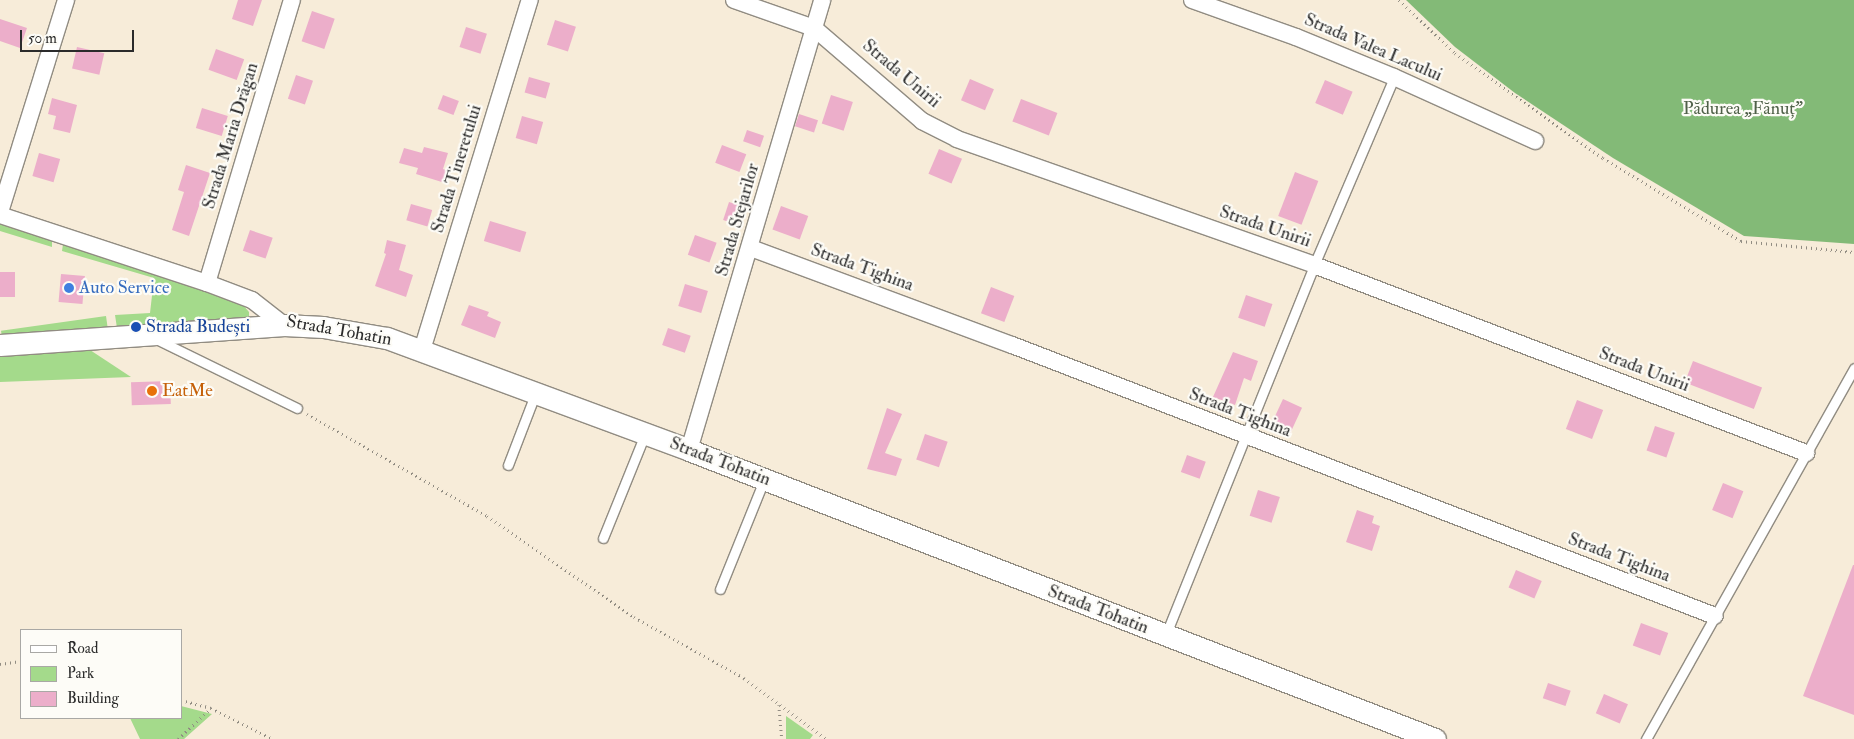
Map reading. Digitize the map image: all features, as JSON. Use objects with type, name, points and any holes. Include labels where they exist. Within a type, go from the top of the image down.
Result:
[{"type":"street","points":[[0,214],[66,0]]},
{"type":"street","name":"Strada Maria Drăgan","points":[[207,283],[292,0]]},
{"type":"street","name":"Strada Tineretului","points":[[422,350],[530,0]]},
{"type":"street","name":"Strada Unirii","points":[[734,0],[814,28],[922,121],[957,139],[1314,265],[1806,453]]},
{"type":"street","name":"Strada Stejarilor","points":[[689,450],[751,248],[822,0]]},
{"type":"street","name":"Strada Valea Lacului","points":[[1192,0],[1296,37],[1394,77],[1535,141]]},
{"type":"street","name":"Strada Tohatin","points":[[0,214],[207,283],[252,300],[284,325],[356,331],[422,350],[689,450],[1423,737]]},
{"type":"street","name":"Strada Tighina","points":[[751,248],[1012,345],[1246,438],[1715,616]]},
{"type":"street","points":[[0,345],[284,325]]},
{"type":"lane","points":[[1166,636],[1314,265],[1394,77]]},
{"type":"lane","points":[[149,336],[297,408]]},
{"type":"lane","points":[[1646,739],[1854,368]]},
{"type":"lane","points":[[508,465],[536,392]]},
{"type":"lane","points":[[603,538],[645,433]]},
{"type":"lane","points":[[720,589],[764,479]]},
{"type":"path","points":[[1398,0],[1455,53],[1603,158],[1741,241],[1854,252]]},
{"type":"path","points":[[297,408],[488,516],[634,617],[744,678],[826,739]]},
{"type":"path","points":[[0,664],[20,661]]},
{"type":"path","points":[[182,700],[211,708],[273,739]]},
{"type":"path","points":[[779,705],[782,739]]},
{"type":"path","points":[[178,739],[211,708]]},
{"type":"green space","name":"Pădurea „Fănuț”","points":[[1406,0],[1854,0],[1854,244],[1744,236],[1613,158],[1515,93],[1455,47]]},
{"type":"green space","points":[[0,224],[52,241],[52,247],[0,231]]},
{"type":"green space","points":[[63,244],[205,289],[243,305],[249,312],[249,319],[117,328],[115,315],[150,313],[154,278],[62,251]]},
{"type":"green space","points":[[106,316],[108,330],[3,345],[1,331]]},
{"type":"green space","points":[[87,348],[131,377],[0,382],[0,353]]},
{"type":"green space","points":[[182,706],[212,714],[184,739],[140,739],[130,719],[182,719]]},
{"type":"green space","points":[[786,716],[813,735],[810,739],[786,739]]},
{"type":"building","points":[[238,0],[262,0],[253,26],[232,19]]},
{"type":"building","points":[[312,11],[335,19],[324,49],[302,41]]},
{"type":"building","points":[[0,19],[27,28],[20,48],[0,41]]},
{"type":"building","points":[[555,20],[576,27],[568,52],[547,45]]},
{"type":"building","points":[[466,27],[487,34],[480,54],[460,47]]},
{"type":"building","points":[[77,47],[104,53],[99,75],[72,68]]},
{"type":"building","points":[[216,49],[244,59],[237,80],[208,70]]},
{"type":"building","points":[[296,75],[313,81],[305,104],[288,99]]},
{"type":"building","points":[[529,77],[550,83],[546,98],[525,92]]},
{"type":"building","points":[[970,79],[994,89],[985,110],[961,100]]},
{"type":"building","points":[[1325,80],[1353,92],[1343,115],[1315,103]]},
{"type":"building","points":[[443,95],[459,101],[453,115],[438,109]]},
{"type":"building","points":[[831,95],[853,102],[844,131],[822,124]]},
{"type":"building","points":[[52,98],[77,105],[70,133],[53,129],[56,116],[48,114]]},
{"type":"building","points":[[1021,99],[1057,113],[1049,135],[1012,121]]},
{"type":"building","points":[[202,108],[228,116],[222,136],[196,128]]},
{"type":"building","points":[[799,114],[818,120],[814,133],[795,126]]},
{"type":"building","points":[[522,116],[543,122],[537,144],[516,138]]},
{"type":"building","points":[[747,130],[764,136],[760,147],[743,141]]},
{"type":"building","points":[[722,145],[746,154],[739,172],[715,163]]},
{"type":"building","points":[[424,147],[448,153],[443,169],[448,171],[445,183],[416,174],[418,168],[399,163],[404,148],[422,153]]},
{"type":"building","points":[[939,149],[962,159],[951,184],[928,174]]},
{"type":"building","points":[[39,153],[60,159],[54,182],[32,176]]},
{"type":"building","points":[[186,165],[210,173],[189,236],[172,230],[184,192],[178,190]]},
{"type":"building","points":[[1295,172],[1318,181],[1301,225],[1278,216]]},
{"type":"building","points":[[729,202],[744,207],[738,225],[723,220]]},
{"type":"building","points":[[411,204],[432,210],[427,226],[406,220]]},
{"type":"building","points":[[781,206],[808,216],[800,239],[772,229]]},
{"type":"building","points":[[490,221],[526,232],[520,252],[484,241]]},
{"type":"building","points":[[250,230],[273,238],[266,259],[243,251]]},
{"type":"building","points":[[695,235],[717,243],[709,263],[688,255]]},
{"type":"building","points":[[387,240],[406,245],[399,270],[413,275],[406,297],[375,286],[386,254],[384,253]]},
{"type":"building","points":[[0,272],[15,272],[15,297],[0,297]]},
{"type":"building","points":[[61,274],[85,276],[82,304],[59,302]]},
{"type":"building","points":[[685,284],[708,291],[701,313],[678,306]]},
{"type":"building","points":[[991,287],[1014,296],[1004,322],[981,313]]},
{"type":"building","points":[[1246,295],[1272,304],[1265,327],[1238,318]]},
{"type":"building","points":[[469,305],[489,312],[487,316],[501,322],[495,338],[461,325]]},
{"type":"building","points":[[668,328],[691,336],[685,353],[662,345]]},
{"type":"building","points":[[1233,352],[1258,361],[1251,381],[1244,378],[1235,405],[1213,397]]},
{"type":"building","points":[[1693,361],[1762,388],[1754,409],[1685,382]]},
{"type":"building","points":[[170,381],[171,404],[132,405],[131,382]]},
{"type":"building","points":[[1283,399],[1302,408],[1288,438],[1269,429]]},
{"type":"building","points":[[1577,400],[1603,410],[1592,439],[1566,429]]},
{"type":"building","points":[[887,408],[902,414],[885,453],[902,459],[896,476],[867,469]]},
{"type":"building","points":[[1655,426],[1675,433],[1666,457],[1647,451]]},
{"type":"building","points":[[925,434],[948,442],[939,467],[916,460]]},
{"type":"building","points":[[1187,455],[1206,462],[1200,479],[1181,472]]},
{"type":"building","points":[[1723,483],[1743,491],[1733,518],[1712,510]]},
{"type":"building","points":[[1258,490],[1280,497],[1272,523],[1250,516]]},
{"type":"building","points":[[1357,510],[1374,516],[1372,523],[1380,526],[1372,551],[1346,542]]},
{"type":"building","points":[[1854,565],[1854,715],[1803,696]]},
{"type":"building","points":[[1516,570],[1542,581],[1534,598],[1509,587]]},
{"type":"building","points":[[1641,623],[1668,633],[1660,655],[1633,646]]},
{"type":"building","points":[[1548,683],[1571,691],[1565,706],[1543,698]]},
{"type":"building","points":[[1604,694],[1628,704],[1620,723],[1596,713]]},
{"type":"place","name":"Auto Service","points":[[69,288]]},
{"type":"place","name":"Strada Budești","points":[[136,327]]},
{"type":"place","name":"EatMe","points":[[152,391]]}]
